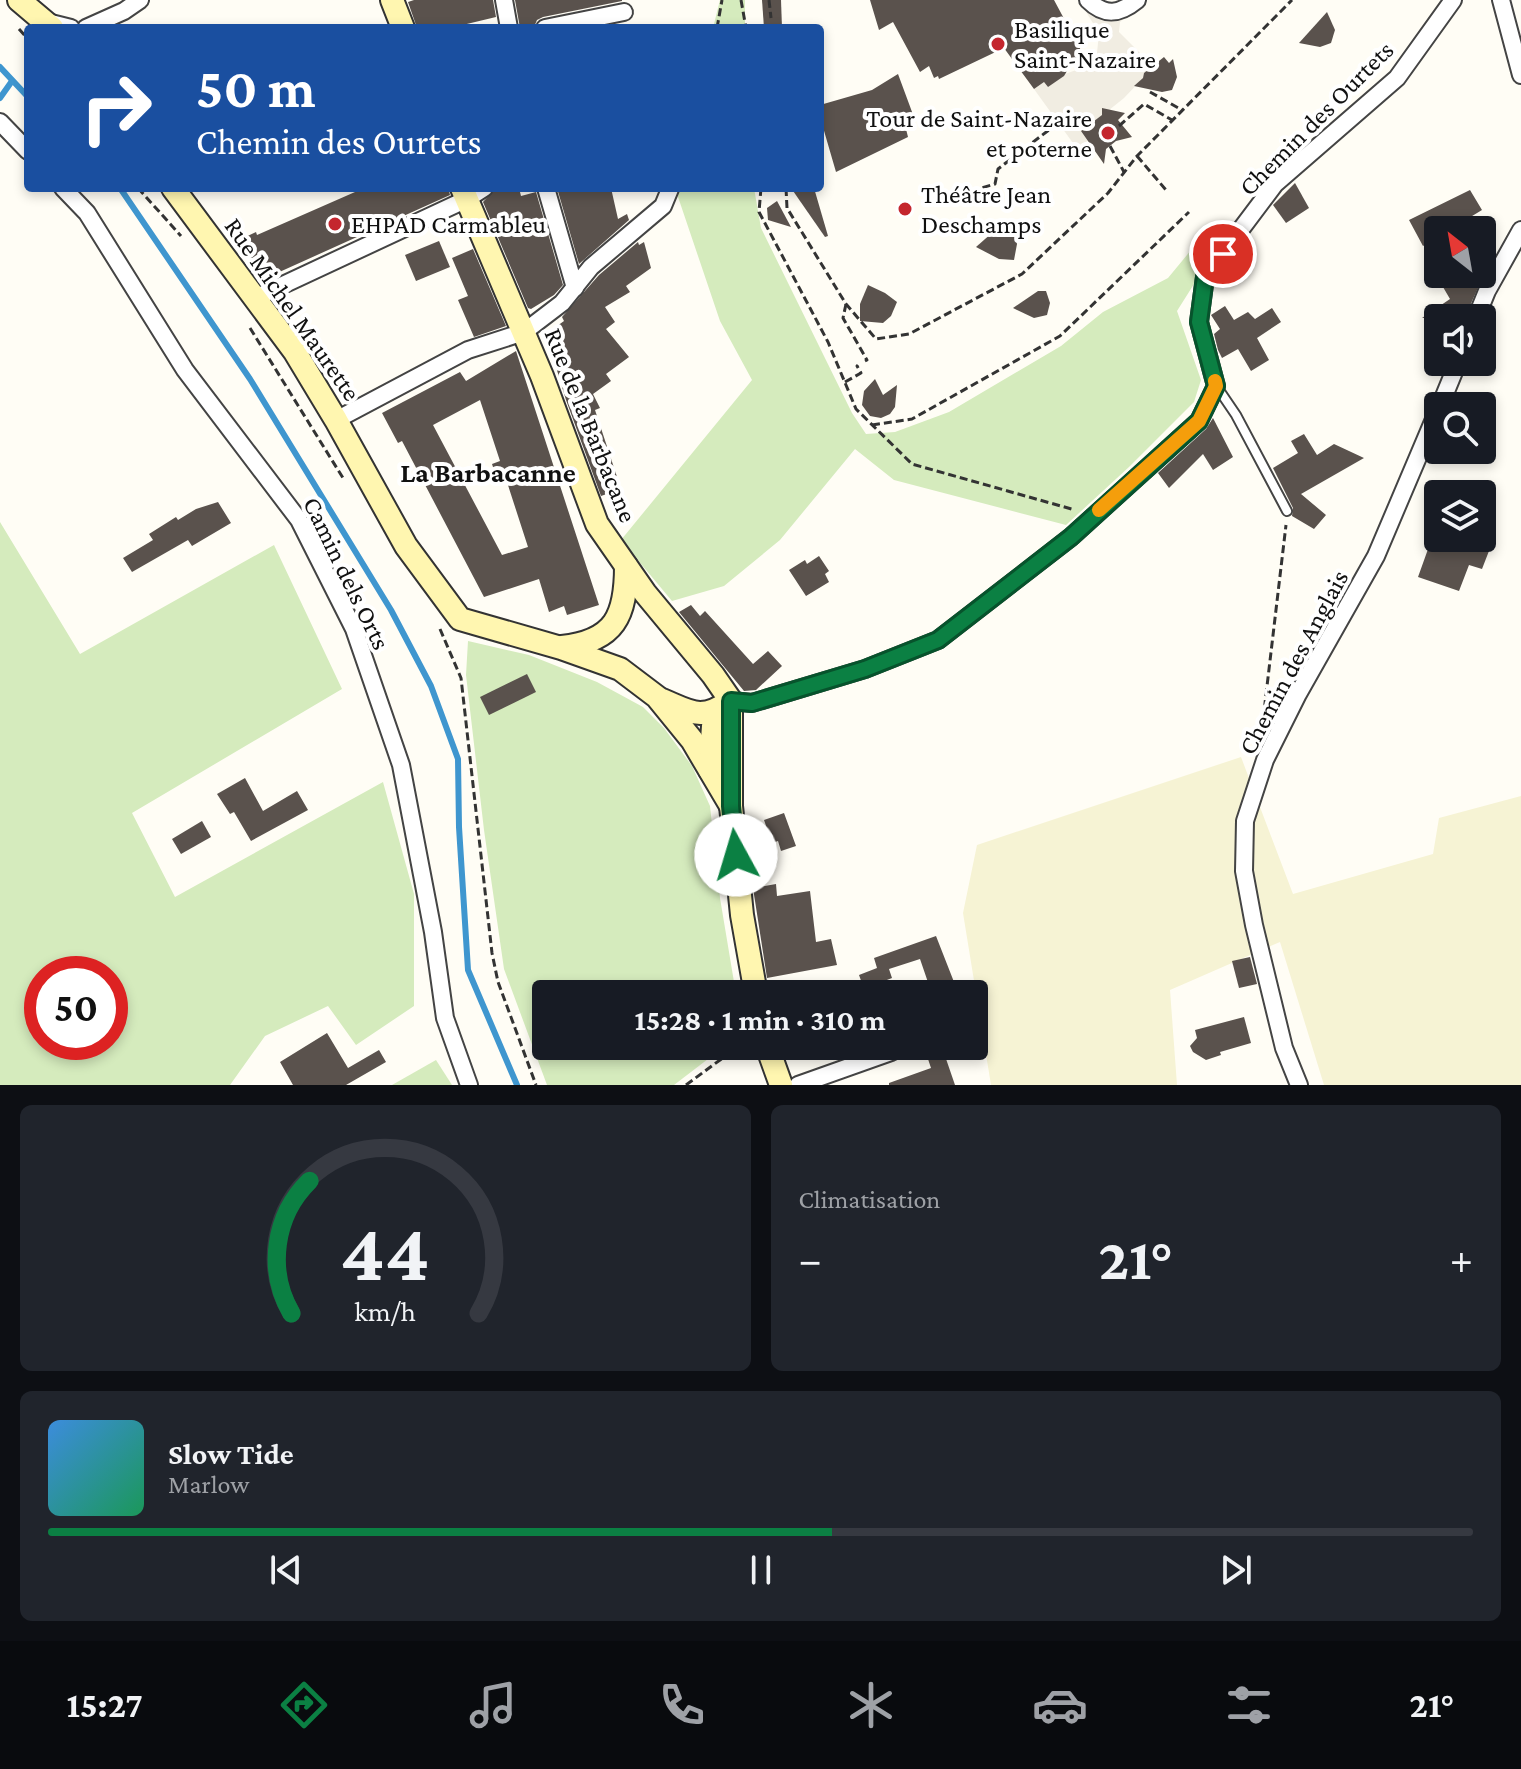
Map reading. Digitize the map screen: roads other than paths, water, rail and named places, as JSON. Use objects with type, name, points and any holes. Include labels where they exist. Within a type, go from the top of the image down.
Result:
[{"type":"main road","points":[[19,0],[49,24]]},
{"type":"main road","points":[[392,0],[401,24]]},
{"type":"main road","name":"Rue Michel Maurette","points":[[176,192],[295,352],[406,546],[460,619],[561,648],[620,669],[657,697],[692,740],[731,806]]},
{"type":"main road","name":"Rue de la Barbacane","points":[[471,192],[597,524],[645,593],[731,701]]},
{"type":"main road","points":[[561,648],[585,644],[613,627],[626,591],[626,566]]},
{"type":"main road","points":[[657,697],[702,714],[714,712],[731,701]]},
{"type":"main road","points":[[710,770],[713,726],[731,701]]},
{"type":"main road","points":[[731,701],[731,806],[742,915],[754,980]]},
{"type":"main road","points":[[772,1060],[781,1085]]},
{"type":"street","points":[[95,24],[140,0]]},
{"type":"street","points":[[504,0],[508,24]]},
{"type":"street","points":[[1088,0],[1098,9],[1111,13],[1123,11],[1134,2]]},
{"type":"street","name":"Chemin des Ourtets","points":[[1216,386],[1199,322],[1205,277],[1275,184],[1397,78],[1453,0]]},
{"type":"street","points":[[1501,0],[1521,75]]},
{"type":"street","points":[[565,24],[624,12]]},
{"type":"street","points":[[0,123],[24,147]]},
{"type":"street","name":"Camin dels Orts","points":[[67,192],[87,213],[185,370],[299,520],[354,629],[401,765],[433,932],[445,1018],[469,1085]]},
{"type":"street","points":[[255,298],[471,192]]},
{"type":"street","points":[[547,192],[575,288]]},
{"type":"street","points":[[336,420],[468,350],[524,332],[562,303],[591,267],[663,206],[669,192]]},
{"type":"street","points":[[1482,304],[1521,230]]},
{"type":"street","points":[[731,701],[752,703],[865,669],[938,640],[1071,537],[1199,421],[1216,386]]},
{"type":"street","name":"Chemin des Anglais","points":[[1299,1085],[1284,1048],[1254,925],[1244,871],[1245,821],[1265,760],[1298,694],[1376,556],[1424,443]]},
{"type":"street","points":[[798,1085],[868,1060]]},
{"type":"lane","points":[[1216,386],[1236,415],[1287,511]]},
{"type":"waterway","points":[[0,67],[24,93]]},
{"type":"waterway","points":[[0,98],[12,81]]},
{"type":"waterway","points":[[123,192],[250,379],[391,610],[431,686],[458,759],[468,970],[517,1085]]},
{"type":"place","name":"Basilique Saint-Nazaire","points":[[998,44]]},
{"type":"place","name":"Tour de Saint-Nazaire et poterne","points":[[1108,133]]},
{"type":"place","name":"Théâtre Jean Deschamps","points":[[905,209]]},
{"type":"place","name":"EHPAD Carmableu","points":[[335,224]]},
{"type":"district","name":"La Barbacanne","points":[[488,472]]}]
